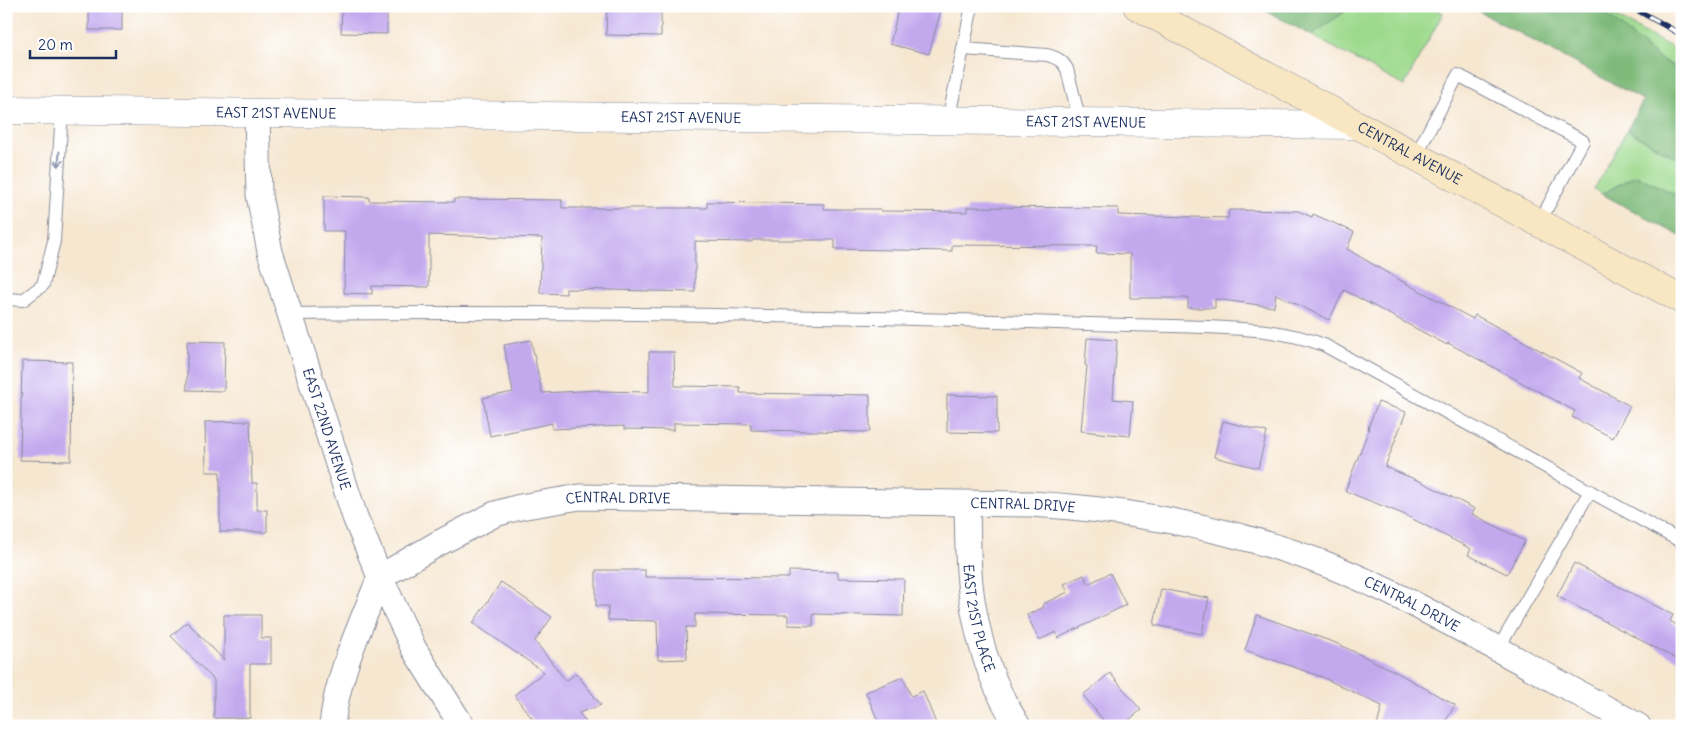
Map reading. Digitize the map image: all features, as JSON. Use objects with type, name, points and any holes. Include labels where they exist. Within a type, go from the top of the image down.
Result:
[{"type":"main road","name":"CENTRAL AVENUE","points":[[1137,6],[1682,300]]},
{"type":"street","name":"EAST 21ST AVENUE","points":[[6,110],[1356,125]]},
{"type":"street","name":"EAST 22ND AVENUE","points":[[256,113],[257,173],[262,217],[270,252],[355,517],[380,577],[414,649],[462,726]]},
{"type":"street","name":"CENTRAL DRIVE","points":[[380,577],[495,514],[520,507],[580,497],[1031,504],[1085,507],[1176,521],[1258,542],[1332,566],[1410,601],[1638,726]]},
{"type":"street","name":"EAST 21ST PLACE","points":[[967,504],[970,583],[974,612],[989,668],[1018,726]]},
{"type":"street","points":[[332,726],[338,690],[380,577]]},
{"type":"lane","points":[[948,121],[972,6]]},
{"type":"lane","points":[[963,49],[1047,55],[1057,58],[1064,63],[1067,69],[1080,122]]},
{"type":"lane","points":[[1415,156],[1458,76],[1583,141],[1539,223]]},
{"type":"lane","points":[[6,299],[23,300],[43,285],[54,241],[62,110]]},
{"type":"lane","points":[[291,314],[434,312],[857,317],[1209,327],[1274,332],[1302,337],[1324,345],[1682,542]]},
{"type":"lane","points":[[1498,649],[1590,491]]},
{"type":"green space","points":[[1257,6],[1353,6],[1311,35]]},
{"type":"green space","points":[[1353,6],[1430,6],[1443,13],[1404,86],[1311,35]]},
{"type":"green space","points":[[1469,6],[1596,6],[1657,57],[1682,71],[1682,161],[1627,130],[1643,100]]},
{"type":"green space","points":[[1596,6],[1682,53],[1682,71],[1657,57]]},
{"type":"green space","points":[[1627,130],[1682,161],[1682,198],[1636,175],[1602,194],[1594,189]]},
{"type":"green space","points":[[1636,175],[1682,198],[1682,237],[1602,194]]},
{"type":"building","points":[[89,6],[122,6],[122,30],[89,30]]},
{"type":"building","points":[[342,6],[387,6],[387,34],[341,33]]},
{"type":"building","points":[[607,6],[661,6],[661,36],[606,35]]},
{"type":"building","points":[[899,6],[942,6],[929,54],[890,44]]},
{"type":"building","points":[[324,196],[369,197],[369,201],[454,202],[454,199],[562,200],[562,208],[707,208],[707,202],[824,204],[824,209],[881,209],[881,211],[967,212],[967,207],[1118,208],[1118,215],[1228,218],[1229,210],[1298,211],[1312,217],[1313,214],[1354,232],[1347,249],[1396,278],[1473,319],[1475,315],[1582,373],[1579,378],[1630,406],[1613,438],[1572,417],[1575,411],[1344,290],[1329,320],[1276,294],[1274,307],[1215,299],[1215,308],[1188,308],[1188,298],[1130,298],[1130,254],[1096,253],[1097,246],[952,245],[952,251],[835,249],[835,240],[695,241],[695,292],[566,289],[566,294],[540,293],[542,238],[429,235],[429,287],[372,286],[372,294],[344,293],[345,231],[324,231]]},
{"type":"building","points":[[1087,338],[1117,340],[1113,399],[1133,401],[1130,436],[1081,431],[1087,366],[1085,365]]},
{"type":"building","points":[[531,340],[542,393],[599,390],[649,392],[649,352],[674,352],[675,386],[740,387],[740,393],[870,395],[870,432],[751,430],[751,424],[674,423],[674,430],[624,429],[624,426],[552,429],[552,423],[490,436],[483,398],[513,392],[504,345]]},
{"type":"building","points":[[187,341],[225,342],[224,391],[187,390]]},
{"type":"building","points":[[22,361],[72,362],[71,461],[20,460]]},
{"type":"building","points":[[947,395],[997,396],[997,433],[947,432]]},
{"type":"building","points":[[1378,402],[1406,412],[1385,467],[1422,482],[1475,509],[1472,514],[1525,541],[1507,574],[1468,555],[1471,549],[1403,514],[1345,491]]},
{"type":"building","points":[[250,421],[252,483],[257,483],[257,510],[267,510],[267,532],[220,532],[220,472],[206,472],[205,422]]},
{"type":"building","points":[[1223,421],[1267,432],[1258,468],[1214,457]]},
{"type":"building","points":[[1574,563],[1673,615],[1670,621],[1682,628],[1682,662],[1557,596]]},
{"type":"building","points":[[596,570],[645,570],[645,577],[789,578],[789,571],[838,572],[838,578],[904,579],[903,616],[813,614],[813,626],[788,625],[788,615],[695,614],[695,627],[686,627],[687,659],[658,660],[657,621],[608,620],[608,606],[596,606]]},
{"type":"building","points":[[1110,573],[1126,605],[1058,638],[1056,632],[1039,640],[1027,615],[1044,607],[1043,604],[1068,592],[1064,584],[1084,575],[1088,584]]},
{"type":"building","points":[[501,582],[552,617],[535,641],[566,681],[576,673],[601,705],[579,713],[589,726],[538,726],[514,695],[544,672],[473,623]]},
{"type":"building","points":[[1161,589],[1209,598],[1202,634],[1154,625]]},
{"type":"building","points":[[224,615],[261,615],[261,638],[271,638],[271,664],[250,664],[250,718],[214,718],[214,680],[171,636],[187,622],[224,660]]},
{"type":"building","points":[[1257,615],[1336,643],[1396,672],[1455,705],[1443,726],[1377,726],[1382,706],[1322,677],[1245,650]]},
{"type":"building","points":[[1110,673],[1141,710],[1122,726],[1108,726],[1083,695]]},
{"type":"building","points":[[903,677],[911,696],[923,691],[937,726],[880,726],[866,692]]},
{"type":"railway","points":[[1630,6],[1682,35]]}]
